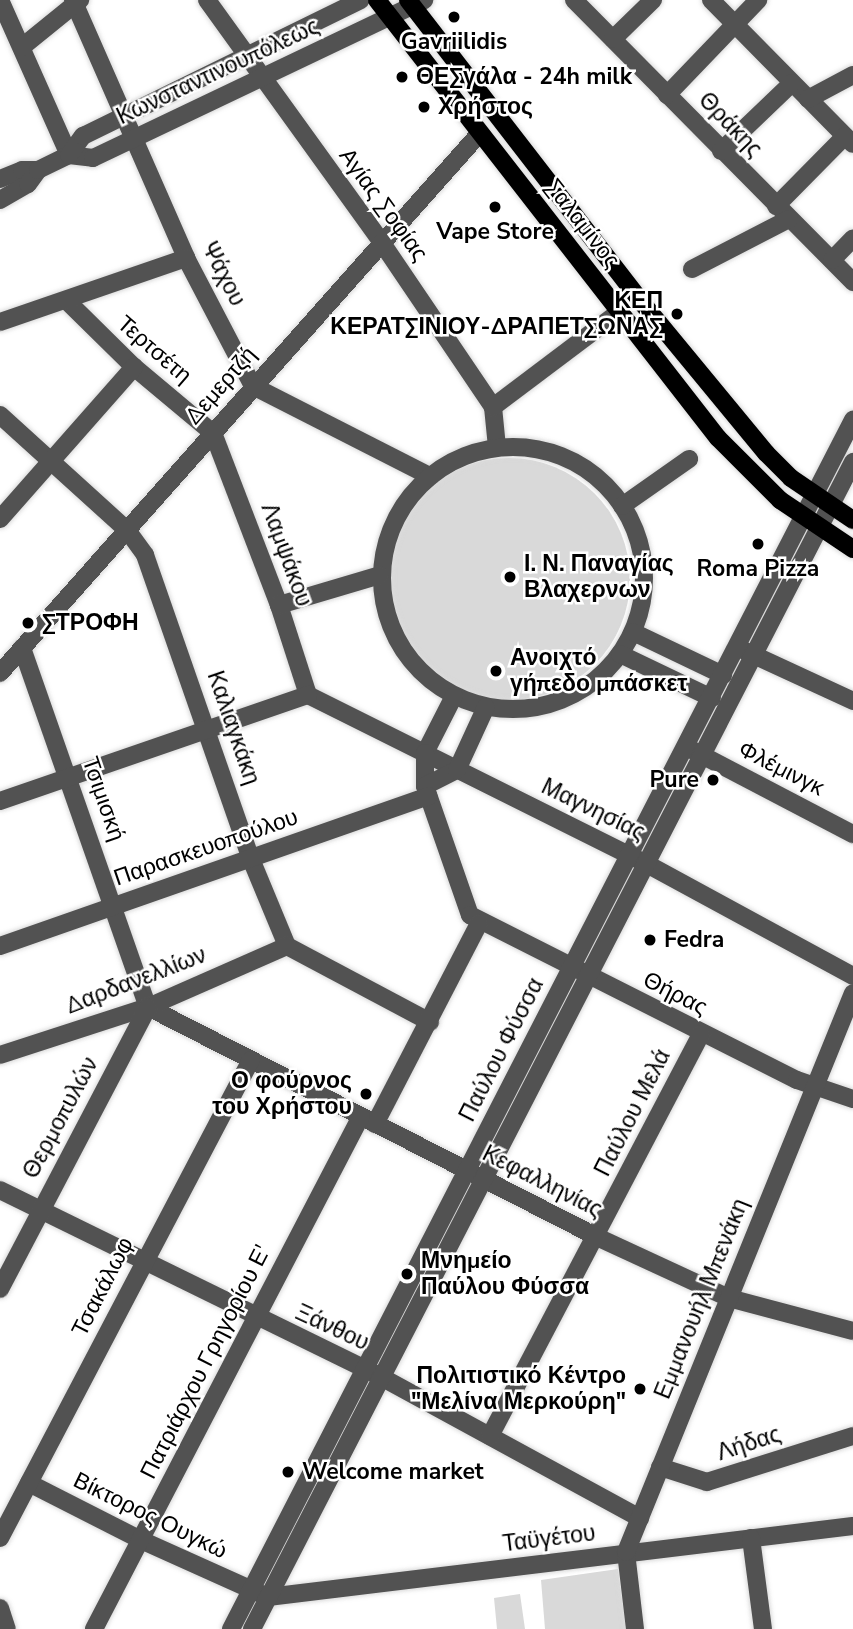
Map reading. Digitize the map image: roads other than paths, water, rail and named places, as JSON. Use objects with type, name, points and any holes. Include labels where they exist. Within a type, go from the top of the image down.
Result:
[{"type":"main road","name":"Σαλαμίνος","points":[[377,0],[726,447],[762,485],[853,549]]},
{"type":"main road","name":"Σαλαμίνος","points":[[415,2],[738,420],[776,464],[853,520]]},
{"type":"street","name":"Αγίας Σοφίας","points":[[207,0],[260,79],[382,243],[493,407],[497,447]]},
{"type":"street","name":"Κωνσταντινουπόλεως","points":[[0,179],[22,170],[38,170],[69,155],[83,136],[361,0]]},
{"type":"street","name":"Θράκης","points":[[574,0],[853,282]]},
{"type":"street","points":[[613,39],[653,0]]},
{"type":"street","points":[[692,269],[783,212],[849,140],[711,0]]},
{"type":"street","points":[[667,95],[758,0]]},
{"type":"street","points":[[0,1],[69,155]]},
{"type":"street","points":[[22,47],[76,1]]},
{"type":"street","name":"Ψάχου","points":[[76,1],[186,258],[253,386]]},
{"type":"street","name":"Κωνσταντινουπόλεως","points":[[69,155],[93,158],[390,17],[415,2]]},
{"type":"street","points":[[808,99],[853,75]]},
{"type":"street","points":[[721,151],[792,83]]},
{"type":"street","name":"Δεμερτζή","points":[[0,673],[480,133]]},
{"type":"street","name":"Κωνσταντινουπόλεως","points":[[0,200],[28,184],[38,170]]},
{"type":"street","points":[[832,260],[853,238]]},
{"type":"street","points":[[0,322],[186,258]]},
{"type":"street","name":"Τερτσέτη","points":[[66,300],[134,367],[213,433]]},
{"type":"street","points":[[493,407],[619,312]]},
{"type":"street","points":[[0,519],[134,367]]},
{"type":"street","points":[[253,386],[430,476]]},
{"type":"street","name":"Καλιαγκάκη","points":[[0,415],[127,530],[145,555],[208,727],[251,859],[287,946]]},
{"type":"street","name":"Παύλου Φύσσα","points":[[638,859],[702,756],[746,652],[853,420]]},
{"type":"street","name":"Λαμψάκου","points":[[213,433],[279,605],[308,695]]},
{"type":"street","points":[[497,447],[533,448],[568,459],[599,479],[622,506],[637,535],[644,568],[642,601],[633,632],[620,654],[599,678],[573,696],[544,706],[486,708],[454,696],[426,677],[406,656],[383,603],[380,575],[386,539],[402,506],[430,476],[471,453],[497,447]]},
{"type":"street","points":[[622,506],[689,459]]},
{"type":"street","name":"Παύλου Φύσσα","points":[[231,1629],[468,1172],[579,973],[638,859],[686,747],[723,675],[746,652],[822,528],[853,462]]},
{"type":"street","points":[[279,605],[380,575]]},
{"type":"street","points":[[633,632],[723,675]]},
{"type":"street","points":[[0,644],[18,653]]},
{"type":"street","points":[[746,652],[853,701]]},
{"type":"street","name":"Τσιμισκή","points":[[18,653],[69,776],[148,1007]]},
{"type":"street","points":[[620,654],[712,698]]},
{"type":"street","points":[[0,801],[208,727],[308,695]]},
{"type":"street","name":"Μαγνησίας","points":[[308,695],[638,859],[853,976]]},
{"type":"street","points":[[454,696],[425,753],[427,791],[465,908],[479,923]]},
{"type":"street","points":[[457,770],[486,708]]},
{"type":"street","name":"Φλέμινγκ","points":[[686,747],[853,834]]},
{"type":"street","name":"Παρασκευοπούλου","points":[[0,946],[251,859],[427,791],[457,770]]},
{"type":"street","name":"Θήρας","points":[[479,923],[814,1088],[853,1099]]},
{"type":"street","name":"Πατριάρχου Γρηγορίου Ε'","points":[[94,1629],[255,1319],[368,1120],[430,1022],[479,923]]},
{"type":"street","points":[[287,946],[430,1022]]},
{"type":"street","name":"Δαρδανελλίων","points":[[0,1055],[148,1007],[287,946]]},
{"type":"street","name":"Παύλου Φύσσα","points":[[252,1629],[486,1181],[579,973]]},
{"type":"street","name":"Εμμανουήλ Μπενάκη","points":[[625,1552],[853,993]]},
{"type":"street","name":"Κεφαλληνίας","points":[[148,1007],[597,1237],[729,1298],[853,1331]]},
{"type":"street","name":"Θερμοπυλών","points":[[0,1289],[148,1007]]},
{"type":"street","name":"Παύλου Μελά","points":[[490,1436],[597,1237],[701,1034]]},
{"type":"street","name":"Τσακάλωφ","points":[[0,1538],[251,1060]]},
{"type":"street","name":"Ξάνθου","points":[[0,1190],[255,1319],[383,1378],[640,1518]]},
{"type":"street","name":"Λήδας","points":[[660,1467],[707,1482],[853,1436]]},
{"type":"street","name":"Βίκτορος Ουγκώ","points":[[29,1483],[141,1541],[250,1591]]},
{"type":"street","name":"Ταϋγέτου","points":[[250,1591],[268,1597],[853,1526]]},
{"type":"street","points":[[751,1538],[763,1629]]},
{"type":"street","points":[[625,1552],[635,1629]]},
{"type":"street","points":[[0,1608],[7,1629]]},
{"type":"place","name":"Gavriilidis","points":[[454,17]]},
{"type":"place","name":"ΘΕΣγάλα - 24h milk","points":[[402,77]]},
{"type":"place","name":"Χρήστος","points":[[424,107]]},
{"type":"place","name":"Vape Store","points":[[495,207]]},
{"type":"place","name":"ΚΕΠ ΚΕΡΑΤΣΙΝΙΟΥ-ΔΡΑΠΕΤΣΩΝΑΣ","points":[[677,314]]},
{"type":"place","name":"Roma Pizza","points":[[758,544]]},
{"type":"place","name":"Ι. Ν. Παναγίας Βλαχερνων","points":[[510,577]]},
{"type":"place","name":"ΣΤΡΟΦΗ","points":[[28,623]]},
{"type":"place","name":"Ανοιχτό γήπεδο μπάσκετ","points":[[496,671]]},
{"type":"place","name":"Pure","points":[[713,780]]},
{"type":"place","name":"Fedra","points":[[650,940]]},
{"type":"place","name":"Ο φούρνος του Χρήστου","points":[[366,1094]]},
{"type":"place","name":"Μνημείο Παύλου Φύσσα","points":[[407,1274]]},
{"type":"place","name":"Πολιτιστικό Κέντρο \"Μελίνα Μερκούρη\"","points":[[640,1389]]},
{"type":"place","name":"Welcome market","points":[[288,1472]]}]
